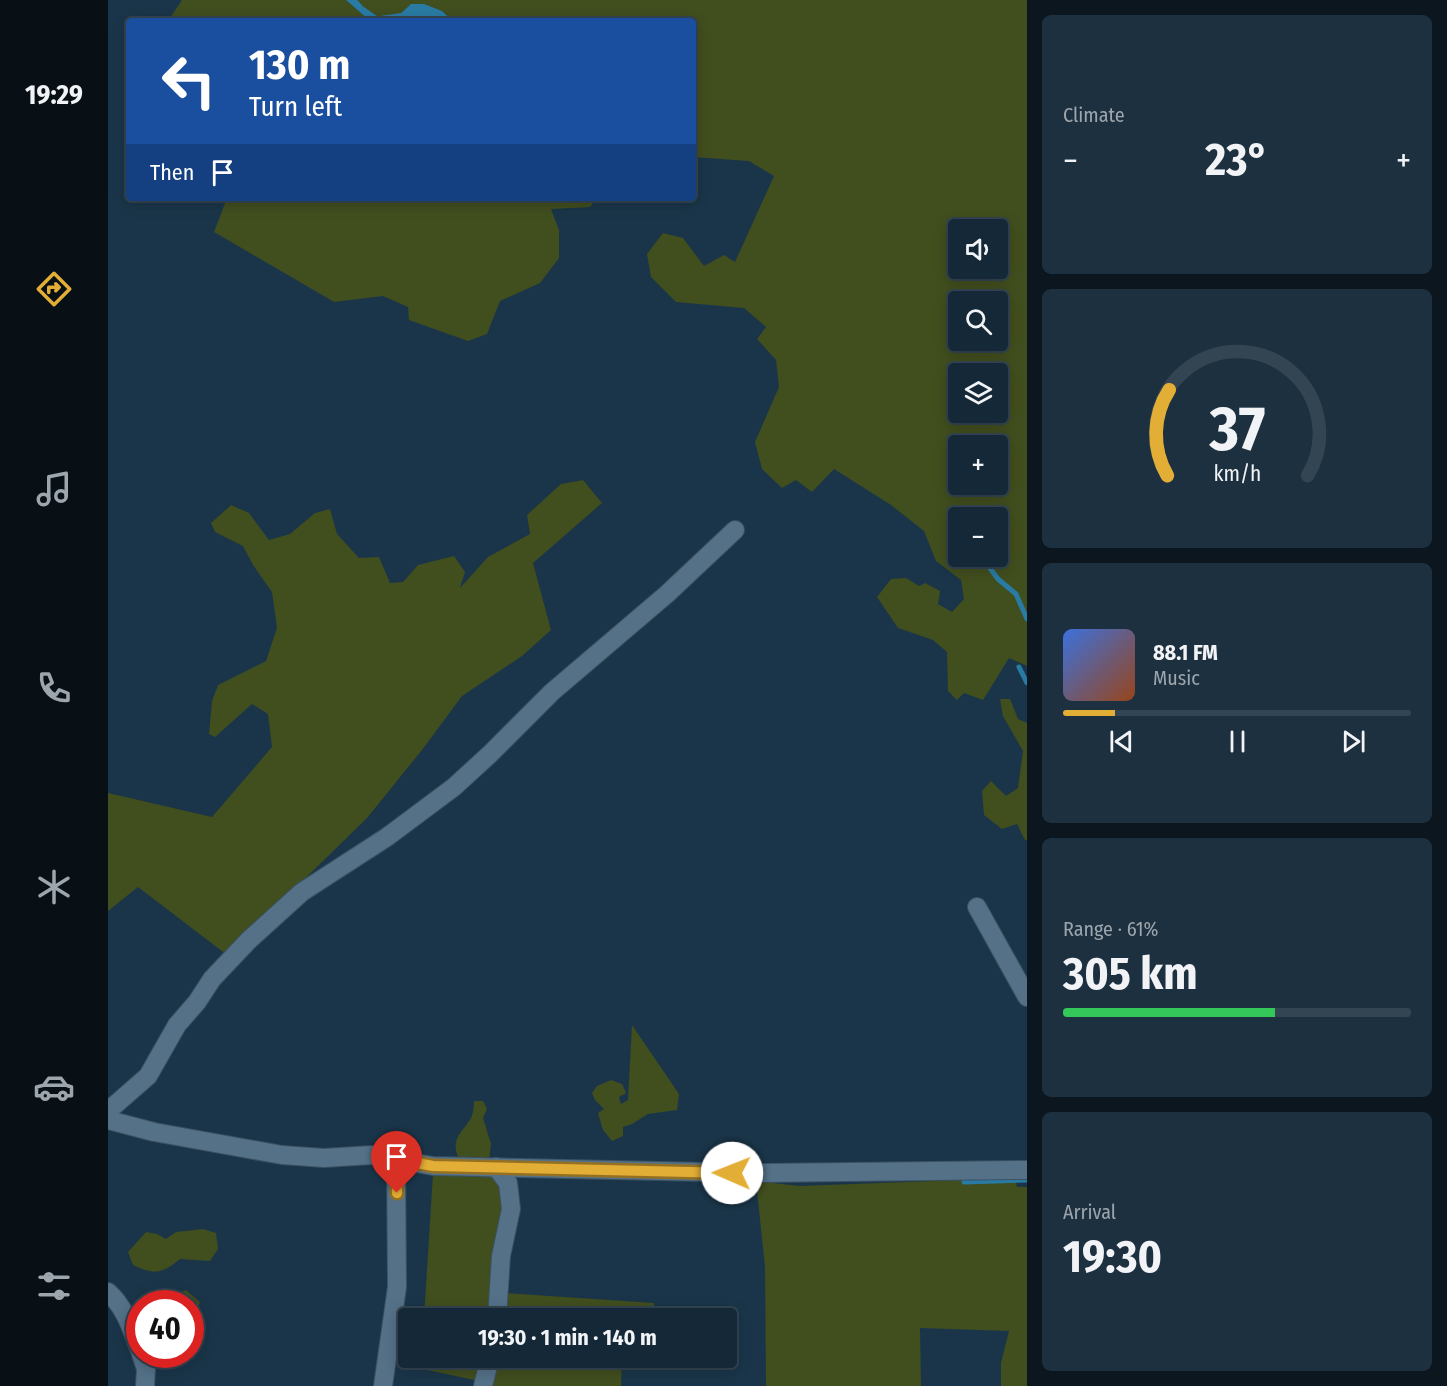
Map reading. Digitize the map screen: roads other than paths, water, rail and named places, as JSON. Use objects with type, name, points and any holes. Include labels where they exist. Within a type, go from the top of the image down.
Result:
[{"type":"street","points":[[108,1111],[148,1076],[177,1025],[197,1002],[212,979],[249,940],[302,892],[387,837],[454,787],[499,746],[552,692],[667,594],[735,530]]},
{"type":"street","points":[[977,907],[1027,996]]},
{"type":"street","points":[[108,1120],[154,1132],[282,1155],[324,1158],[372,1155],[433,1166],[754,1173],[1027,1170]]},
{"type":"street","points":[[383,1386],[397,1287],[396,1159]]},
{"type":"street","points":[[496,1167],[508,1183],[511,1209],[501,1256],[497,1308]]},
{"type":"street","points":[[108,1292],[126,1316]]},
{"type":"street","points":[[145,1386],[146,1368]]},
{"type":"street","points":[[483,1386],[488,1368]]},
{"type":"water","points":[[346,0],[354,0],[376,18],[367,18]]},
{"type":"water","points":[[411,4],[424,4],[442,11],[450,18],[382,18],[399,15]]},
{"type":"waterway","points":[[354,0],[376,18]]},
{"type":"waterway","points":[[384,18],[405,15]]},
{"type":"waterway","points":[[989,567],[998,579],[1016,594],[1027,619]]},
{"type":"waterway","points":[[1019,667],[1027,683]]},
{"type":"waterway","points":[[964,1182],[1027,1180]]}]
